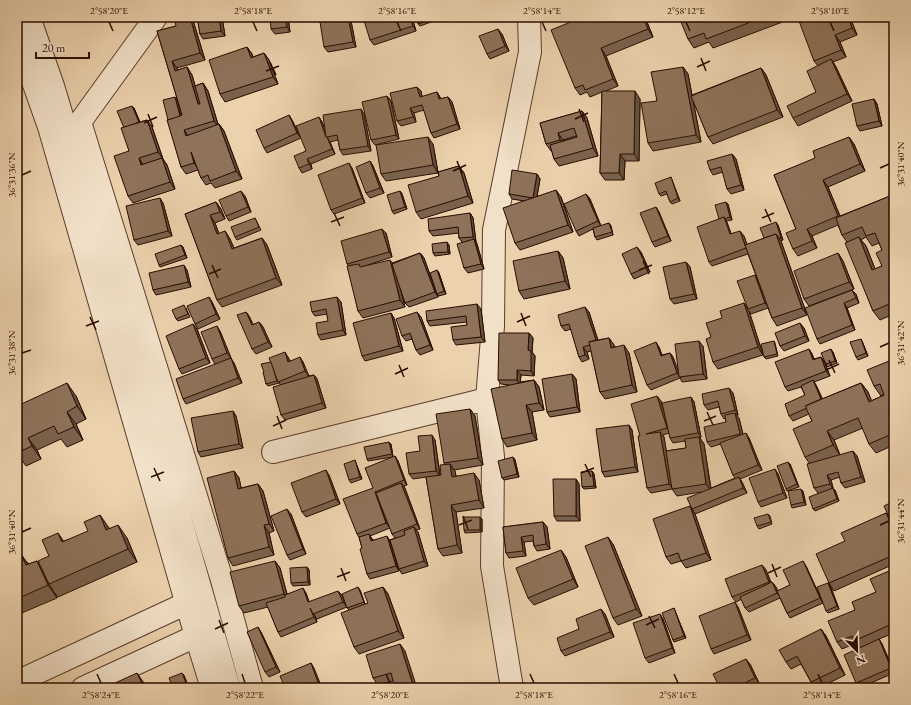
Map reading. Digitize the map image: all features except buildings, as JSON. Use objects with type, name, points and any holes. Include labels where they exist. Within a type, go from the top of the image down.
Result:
[{"type":"street","points":[[29,17],[53,86],[135,361],[194,600]]},
{"type":"street","points":[[156,17],[80,122],[222,580],[252,688]]},
{"type":"street","points":[[512,688],[492,566],[493,457],[487,399],[493,326],[494,230],[530,52],[529,17]]},
{"type":"street","points":[[17,36],[49,127],[204,632],[229,688]]},
{"type":"street","points":[[273,452],[487,399]]},
{"type":"street","points":[[17,682],[194,600]]},
{"type":"street","points":[[83,688],[204,632]]},
{"type":"street","points":[[204,632],[212,688]]}]
